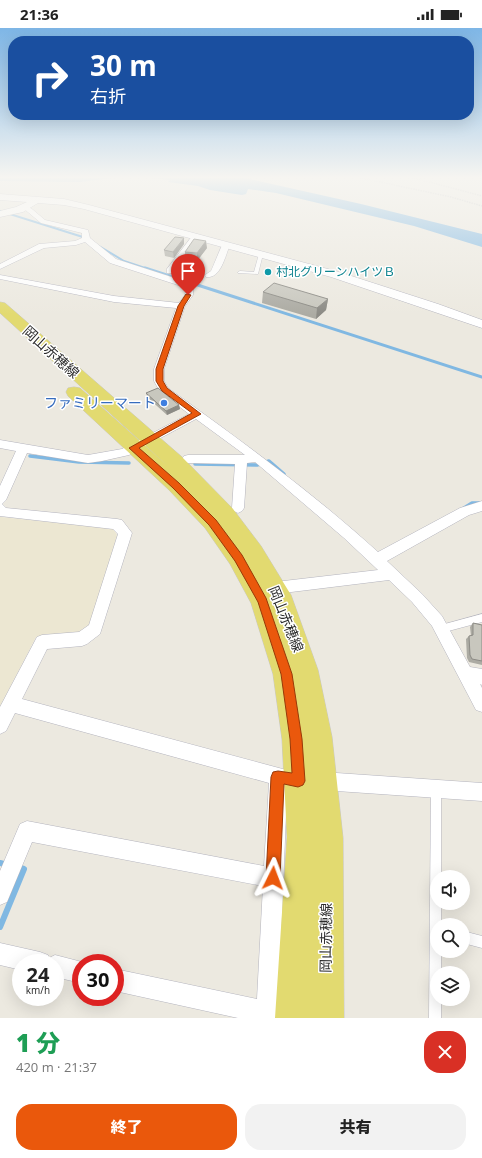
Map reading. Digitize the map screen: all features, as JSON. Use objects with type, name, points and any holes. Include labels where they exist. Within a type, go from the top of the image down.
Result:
[{"type":"main road","name":"岡山赤穂線","points":[[0,306],[141,444],[176,485],[212,522],[238,558],[262,601],[286,674],[296,739],[302,837],[294,1018]]},
{"type":"main road","name":"岡山赤穂線","points":[[0,321],[141,444],[175,462],[226,514],[253,552],[279,596],[305,670],[318,738],[299,780]]},
{"type":"main road","name":"岡山赤穂線","points":[[299,780],[327,838],[325,1018]]},
{"type":"street","points":[[44,222],[81,230],[86,232],[86,239]]},
{"type":"street","points":[[142,222],[262,254],[381,288],[482,324]]},
{"type":"street","points":[[170,271],[196,237]]},
{"type":"street","points":[[0,267],[42,246],[76,243],[86,239]]},
{"type":"street","points":[[86,239],[113,261],[184,284],[190,289],[181,306],[159,369],[159,381],[164,390],[261,462],[348,534],[417,598],[437,621],[482,704]]},
{"type":"street","points":[[209,276],[210,274],[214,273],[226,245]]},
{"type":"street","points":[[0,277],[114,299],[181,306]]},
{"type":"street","points":[[0,444],[23,449],[88,458],[116,454],[141,444],[197,414]]},
{"type":"street","points":[[0,500],[23,449]]},
{"type":"street","points":[[188,459],[241,463],[261,462]]},
{"type":"street","points":[[238,508],[241,463]]},
{"type":"street","points":[[376,560],[465,511],[482,506]]},
{"type":"street","points":[[0,508],[2,512],[117,524],[125,533],[95,629],[82,639],[42,642],[0,725]]},
{"type":"street","points":[[275,588],[391,574]]},
{"type":"street","points":[[464,673],[482,677]]},
{"type":"street","points":[[11,704],[299,780],[482,792]]},
{"type":"street","points":[[124,982],[267,1016],[273,878],[299,780]]},
{"type":"street","points":[[0,895],[27,831],[273,878]]},
{"type":"street","points":[[0,954],[12,957]]},
{"type":"lane","points":[[240,272],[256,273],[262,254]]},
{"type":"lane","points":[[441,629],[482,618]]},
{"type":"lane","points":[[436,789],[436,918]]},
{"type":"lane","points":[[470,939],[482,942]]},
{"type":"lane","points":[[435,1018],[436,958]]},
{"type":"shaded area","points":[[0,517],[114,529],[117,536],[90,625],[79,633],[36,637],[0,707]]},
{"type":"water","points":[[398,222],[434,222],[482,234],[482,247]]},
{"type":"building","points":[[175,237],[184,238],[173,252],[164,250]]},
{"type":"building","points":[[194,239],[206,241],[197,253],[185,252]]},
{"type":"building","points":[[274,283],[328,299],[317,308],[263,292]]},
{"type":"building","name":"ファミリーマート","points":[[158,388],[179,405],[166,411],[146,393]]},
{"type":"building","points":[[473,623],[482,625],[482,661],[472,659],[470,655],[469,636],[473,635]]},
{"type":"waterway","points":[[36,222],[86,238]]},
{"type":"waterway","points":[[99,246],[124,261],[145,268]]},
{"type":"waterway","points":[[145,268],[482,377]]},
{"type":"waterway","points":[[30,456],[79,462],[129,463]]},
{"type":"waterway","points":[[195,464],[257,465],[269,461],[284,474]]},
{"type":"waterway","points":[[464,508],[472,503],[482,503]]},
{"type":"waterway","points":[[0,863],[8,865]]},
{"type":"waterway","points":[[0,927],[24,869],[17,867]]},
{"type":"place","name":"村北グリーンハイツＢ","points":[[268,272]]},
{"type":"place","name":"ファミリーマート","points":[[164,403]]},
{"type":"route","points":[[188,295],[181,306],[159,369],[159,381],[164,390],[197,414],[134,448],[176,485],[212,522],[238,558],[262,601],[286,674],[296,739],[298,781],[278,777],[273,878]]}]
